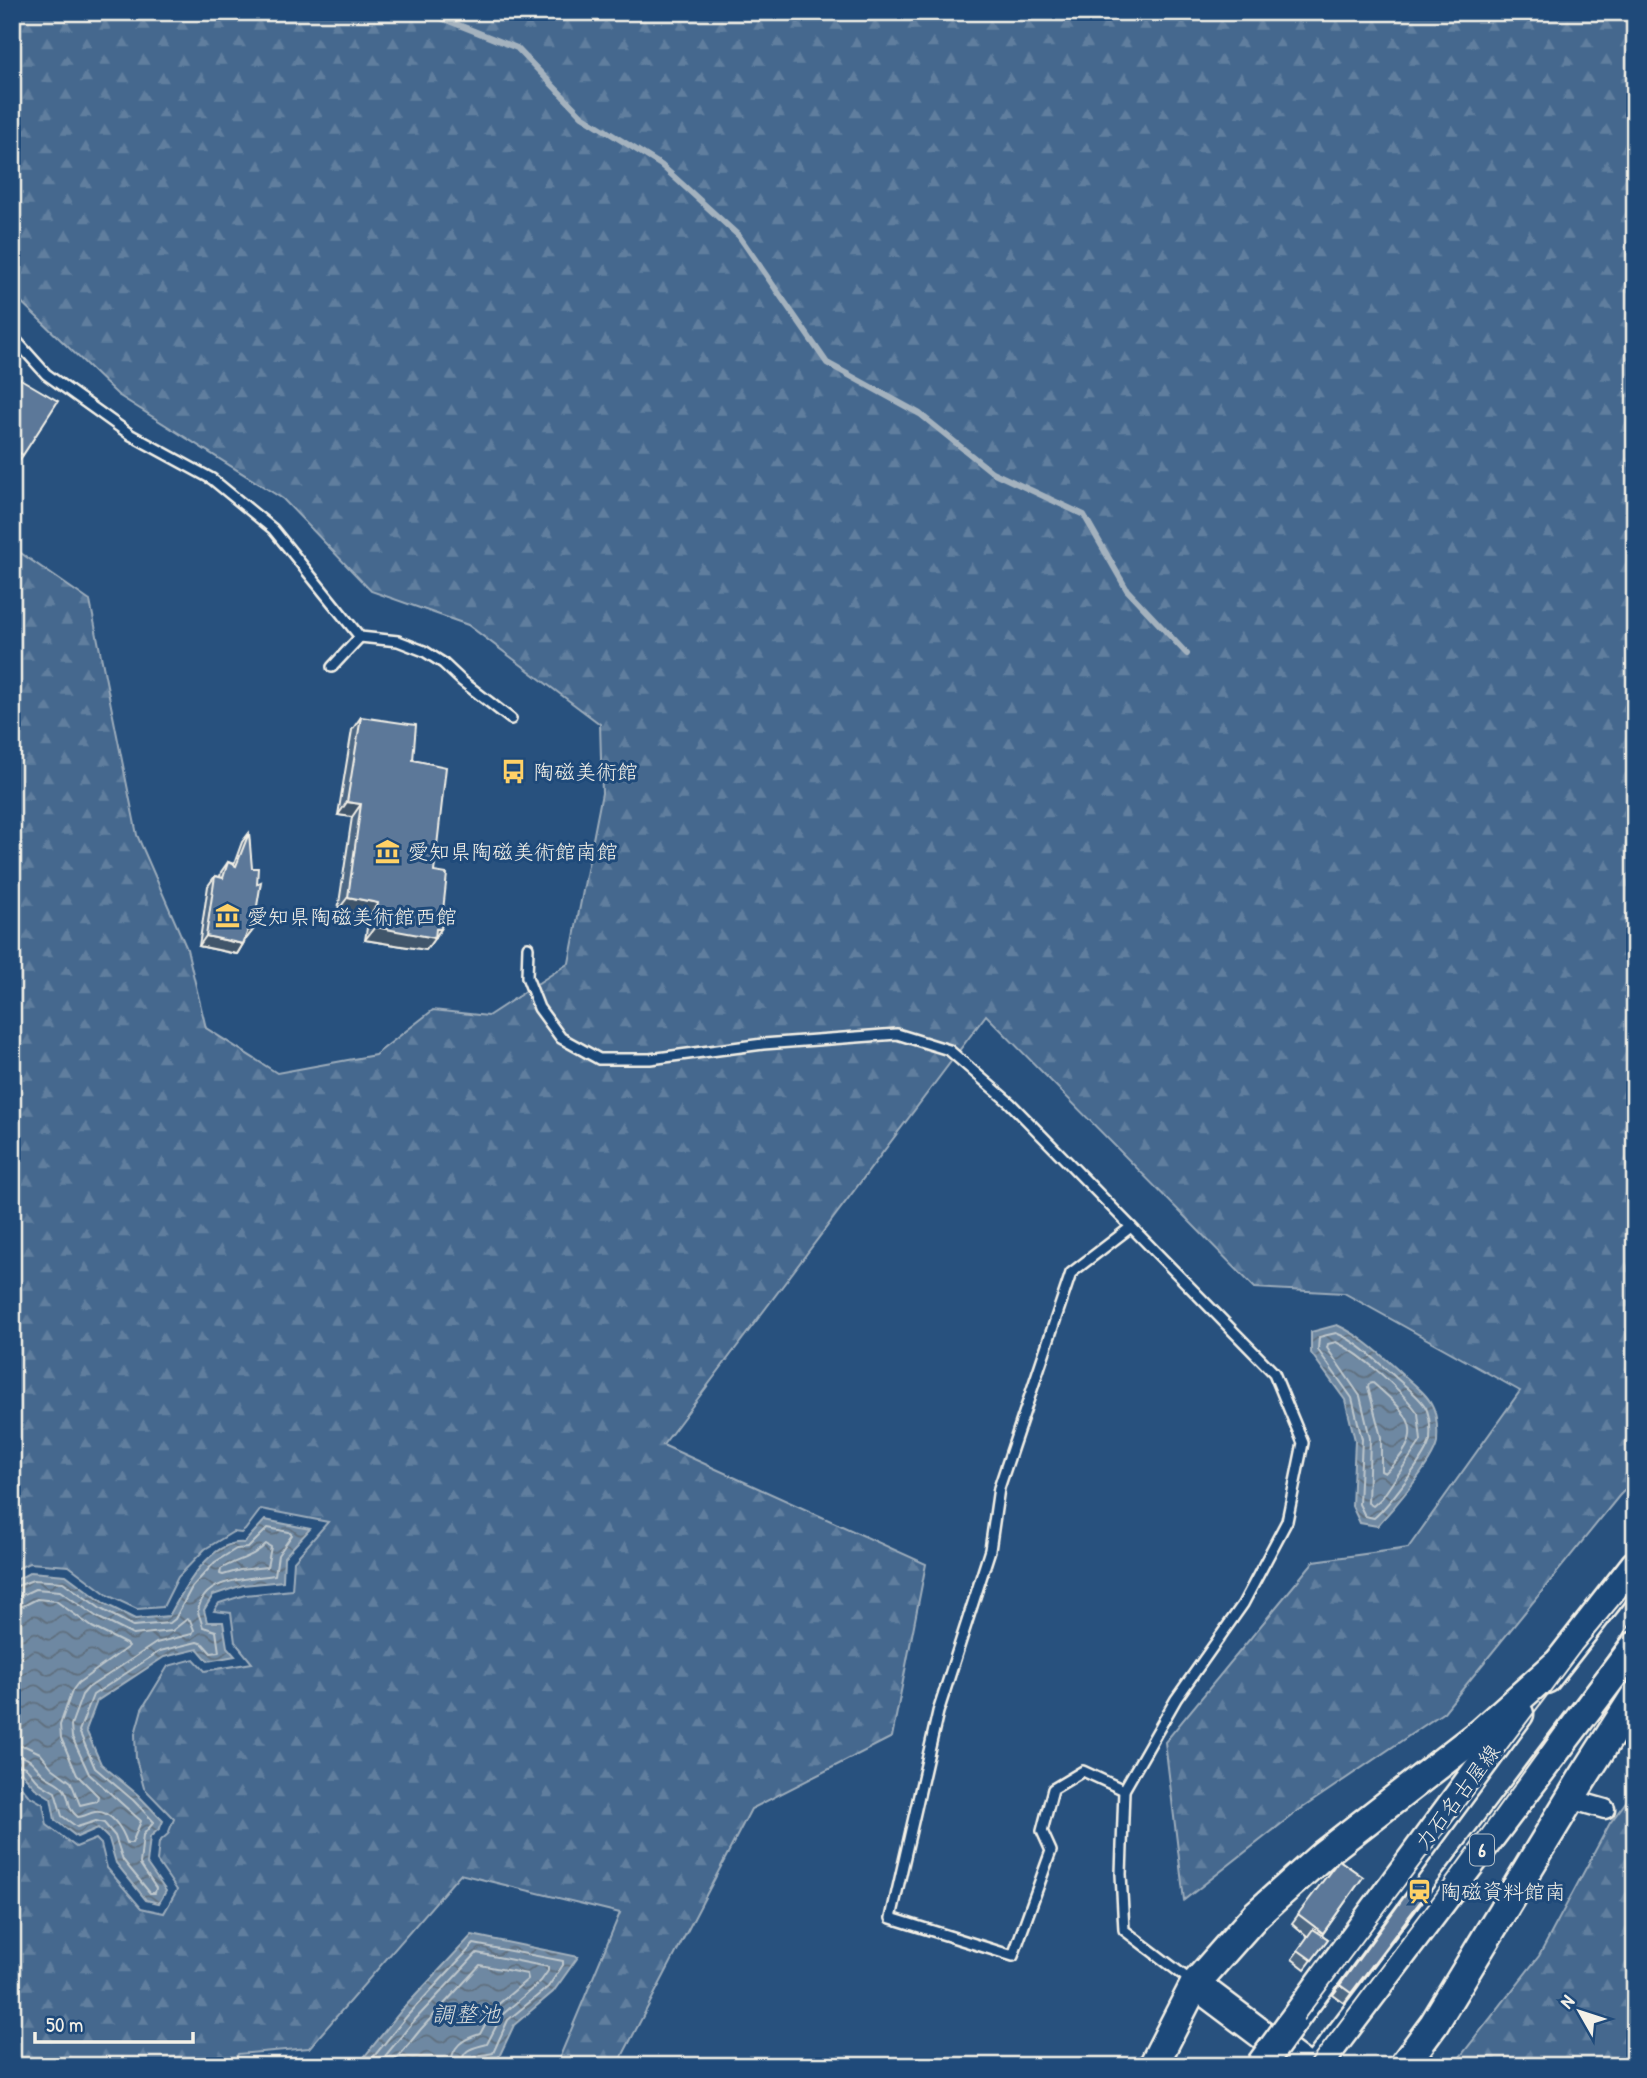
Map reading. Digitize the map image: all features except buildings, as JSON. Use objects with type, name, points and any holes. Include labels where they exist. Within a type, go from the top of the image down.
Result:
[{"type":"main road","name":"力石名古屋線","points":[[1260,2066],[1556,1664],[1635,1565]]},
{"type":"main road","name":"6","points":[[1195,1984],[1316,2061],[1635,1646]]},
{"type":"main road","points":[[1153,2066],[1195,1984],[1256,1915],[1324,1854],[1481,1732],[1556,1664]]},
{"type":"main road","name":"6","points":[[1403,2066],[1434,2024],[1635,1696]]},
{"type":"street","points":[[1570,1799],[1605,1809]]},
{"type":"lane","points":[[12,336],[46,374],[131,435],[212,480],[273,529],[360,636],[398,641],[424,650],[511,719]]},
{"type":"lane","points":[[332,667],[360,636]]},
{"type":"lane","points":[[528,947],[527,977],[539,1008],[561,1038],[599,1059],[650,1059],[762,1044],[897,1034],[950,1050],[1010,1103],[1274,1373],[1303,1443],[1287,1521],[1243,1605],[1176,1699],[1124,1790],[1121,1874],[1124,1930],[1195,1984]]},
{"type":"lane","points":[[1124,1790],[1083,1771],[1053,1789],[1042,1831],[1051,1851],[1013,1956],[891,1918],[937,1712],[990,1550],[999,1488],[1071,1273],[1131,1227]]},
{"type":"green space","points":[[12,12],[1635,12],[1635,1479],[1444,1712],[1295,1813],[1184,1900],[1165,1742],[1314,1561],[1408,1548],[1520,1391],[1344,1293],[1255,1288],[986,1015],[663,1445],[926,1564],[892,1737],[751,1809],[617,2066],[556,2066],[620,1913],[460,1874],[309,2048],[238,2054],[232,2066],[12,2066],[12,1785],[18,1783],[28,1795],[43,1804],[47,1825],[76,1847],[96,1839],[101,1844],[107,1868],[141,1908],[164,1913],[177,1890],[157,1861],[159,1842],[168,1834],[174,1819],[144,1788],[136,1759],[135,1734],[142,1709],[168,1666],[194,1659],[205,1671],[252,1663],[235,1642],[231,1613],[214,1611],[219,1603],[245,1595],[292,1590],[294,1561],[328,1522],[261,1509],[241,1533],[233,1532],[205,1549],[178,1577],[163,1607],[137,1609],[109,1596],[69,1566],[29,1563],[12,1571],[12,547],[90,601],[137,835],[187,949],[206,1028],[277,1073],[375,1055],[433,1010],[488,1016],[569,963],[602,793],[600,724],[468,625],[371,591],[283,499],[118,395],[12,293]]},
{"type":"green space","points":[[1635,1790],[1635,2066],[1453,2066],[1539,1956],[1610,1823]]},
{"type":"water","points":[[1337,1325],[1369,1345],[1416,1386],[1429,1400],[1436,1418],[1437,1443],[1434,1452],[1411,1486],[1377,1526],[1360,1523],[1352,1506],[1355,1440],[1345,1400],[1311,1353],[1311,1332]]},
{"type":"water","points":[[265,1520],[310,1529],[284,1557],[283,1581],[243,1585],[213,1595],[204,1610],[207,1622],[223,1622],[227,1647],[235,1656],[208,1661],[198,1649],[164,1657],[97,1701],[86,1730],[101,1764],[138,1795],[163,1821],[150,1837],[147,1864],[166,1891],[159,1903],[146,1900],[116,1863],[109,1839],[98,1828],[77,1837],[55,1820],[51,1798],[35,1788],[21,1772],[12,1775],[12,1582],[31,1572],[66,1575],[105,1604],[135,1619],[169,1616],[190,1581],[209,1558],[231,1544],[244,1543]]},
{"type":"water","name":"調整池","points":[[472,1935],[578,1957],[553,1992],[514,2025],[497,2061],[478,2061],[475,2066],[357,2066],[401,2011]]},
{"type":"waterway","points":[[426,12],[517,48],[582,116],[661,165],[739,236],[827,363],[920,414],[992,472],[1084,515],[1127,590],[1187,654]]},
{"type":"tram line","points":[[1273,2066],[1298,2027],[1581,1650],[1635,1585]]},
{"type":"tram line","points":[[1307,2066],[1432,1899],[1635,1618]]},
{"type":"place","name":"陶磁美術館","points":[[513,771]]},
{"type":"place","name":"愛知県陶磁美術館南館","points":[[388,851]]},
{"type":"place","name":"愛知県陶磁美術館西館","points":[[227,916]]},
{"type":"place","name":"陶磁資料館南","points":[[1420,1891]]}]
